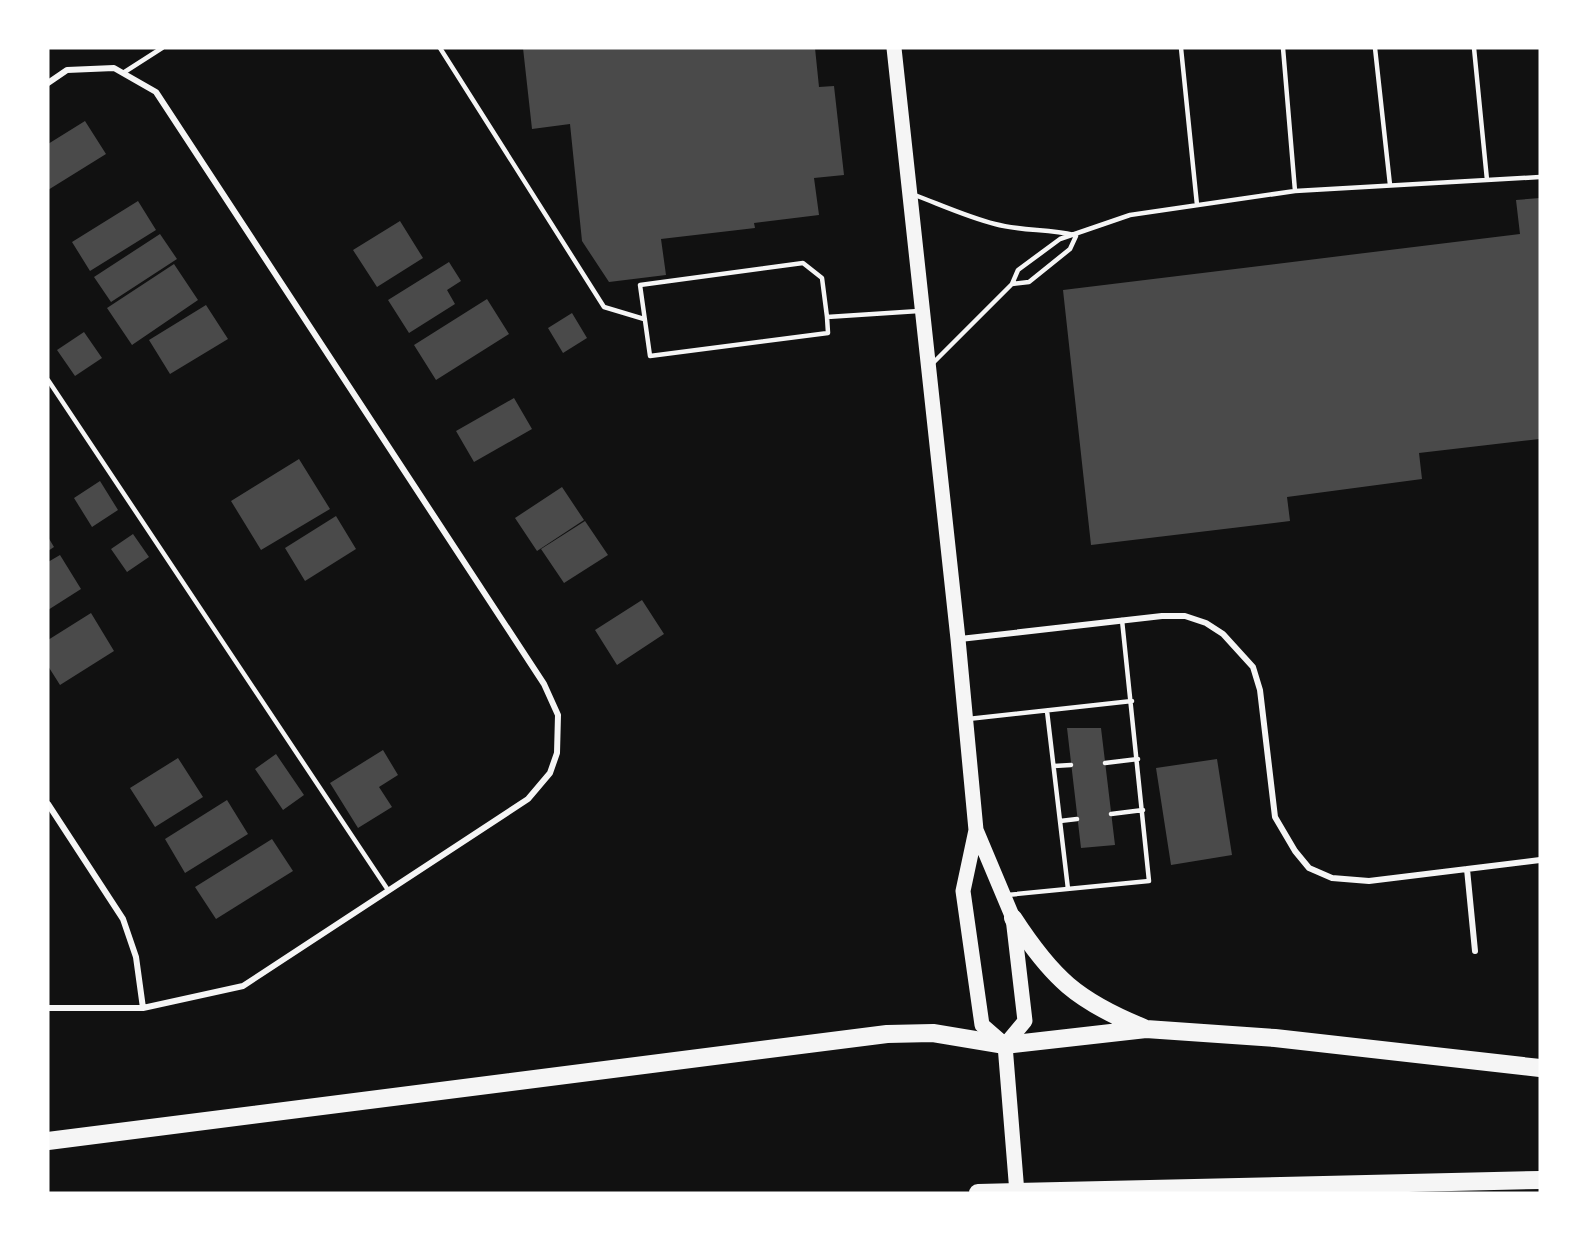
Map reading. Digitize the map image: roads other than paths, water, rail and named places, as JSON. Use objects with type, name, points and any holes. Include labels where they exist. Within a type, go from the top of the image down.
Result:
[{"type":"highway","points":[[1013,918],[1034,950],[1066,986],[1107,1013],[1146,1029]]},
{"type":"highway","points":[[48,1141],[886,1034],[933,1033],[1005,1045],[1146,1029],[1275,1038],[1540,1068]]},
{"type":"highway","points":[[978,1193],[1540,1180]]},
{"type":"main road","points":[[894,48],[958,639],[976,830],[963,891],[982,1025],[1005,1045],[1017,1193]]},
{"type":"main road","points":[[976,830],[1013,918],[1025,1021],[1005,1045]]},
{"type":"street","points":[[48,83],[67,70],[114,68],[156,92],[544,684],[558,715],[557,753],[550,773],[528,799],[243,986],[144,1008],[48,1008]]},
{"type":"street","points":[[958,639],[1122,620],[1185,616],[1206,623],[1223,634],[1241,651],[1253,668],[1260,690],[1275,817],[1295,851],[1309,868],[1332,878],[1369,880],[1540,860]]},
{"type":"street","points":[[48,804],[123,919],[136,957],[144,1008]]},
{"type":"street","points":[[1467,869],[1475,951]]},
{"type":"lane","points":[[123,73],[162,48]]},
{"type":"lane","points":[[440,48],[604,307],[644,319]]},
{"type":"lane","points":[[1181,48],[1197,205]]},
{"type":"lane","points":[[1283,48],[1295,191]]},
{"type":"lane","points":[[1375,48],[1390,185]]},
{"type":"lane","points":[[1474,48],[1487,180]]},
{"type":"lane","points":[[929,367],[1012,284],[1018,270],[1060,239],[1076,236],[1130,215],[1295,191],[1540,177]]},
{"type":"lane","points":[[910,193],[993,224],[1025,231],[1055,231],[1076,236]]},
{"type":"lane","points":[[1012,284],[1029,282],[1070,249],[1076,236]]},
{"type":"lane","points":[[803,263],[822,278],[827,317],[828,333],[650,356],[640,285],[803,263]]},
{"type":"lane","points":[[827,317],[923,310]]},
{"type":"lane","points":[[48,380],[388,890]]},
{"type":"lane","points":[[1003,895],[1149,881],[1122,620]]},
{"type":"lane","points":[[966,720],[1132,701]]},
{"type":"lane","points":[[1047,711],[1068,889]]},
{"type":"lane","points":[[1105,762],[1138,759]]},
{"type":"lane","points":[[1054,766],[1071,765]]},
{"type":"lane","points":[[1111,814],[1143,810]]},
{"type":"lane","points":[[1060,821],[1077,819]]}]
